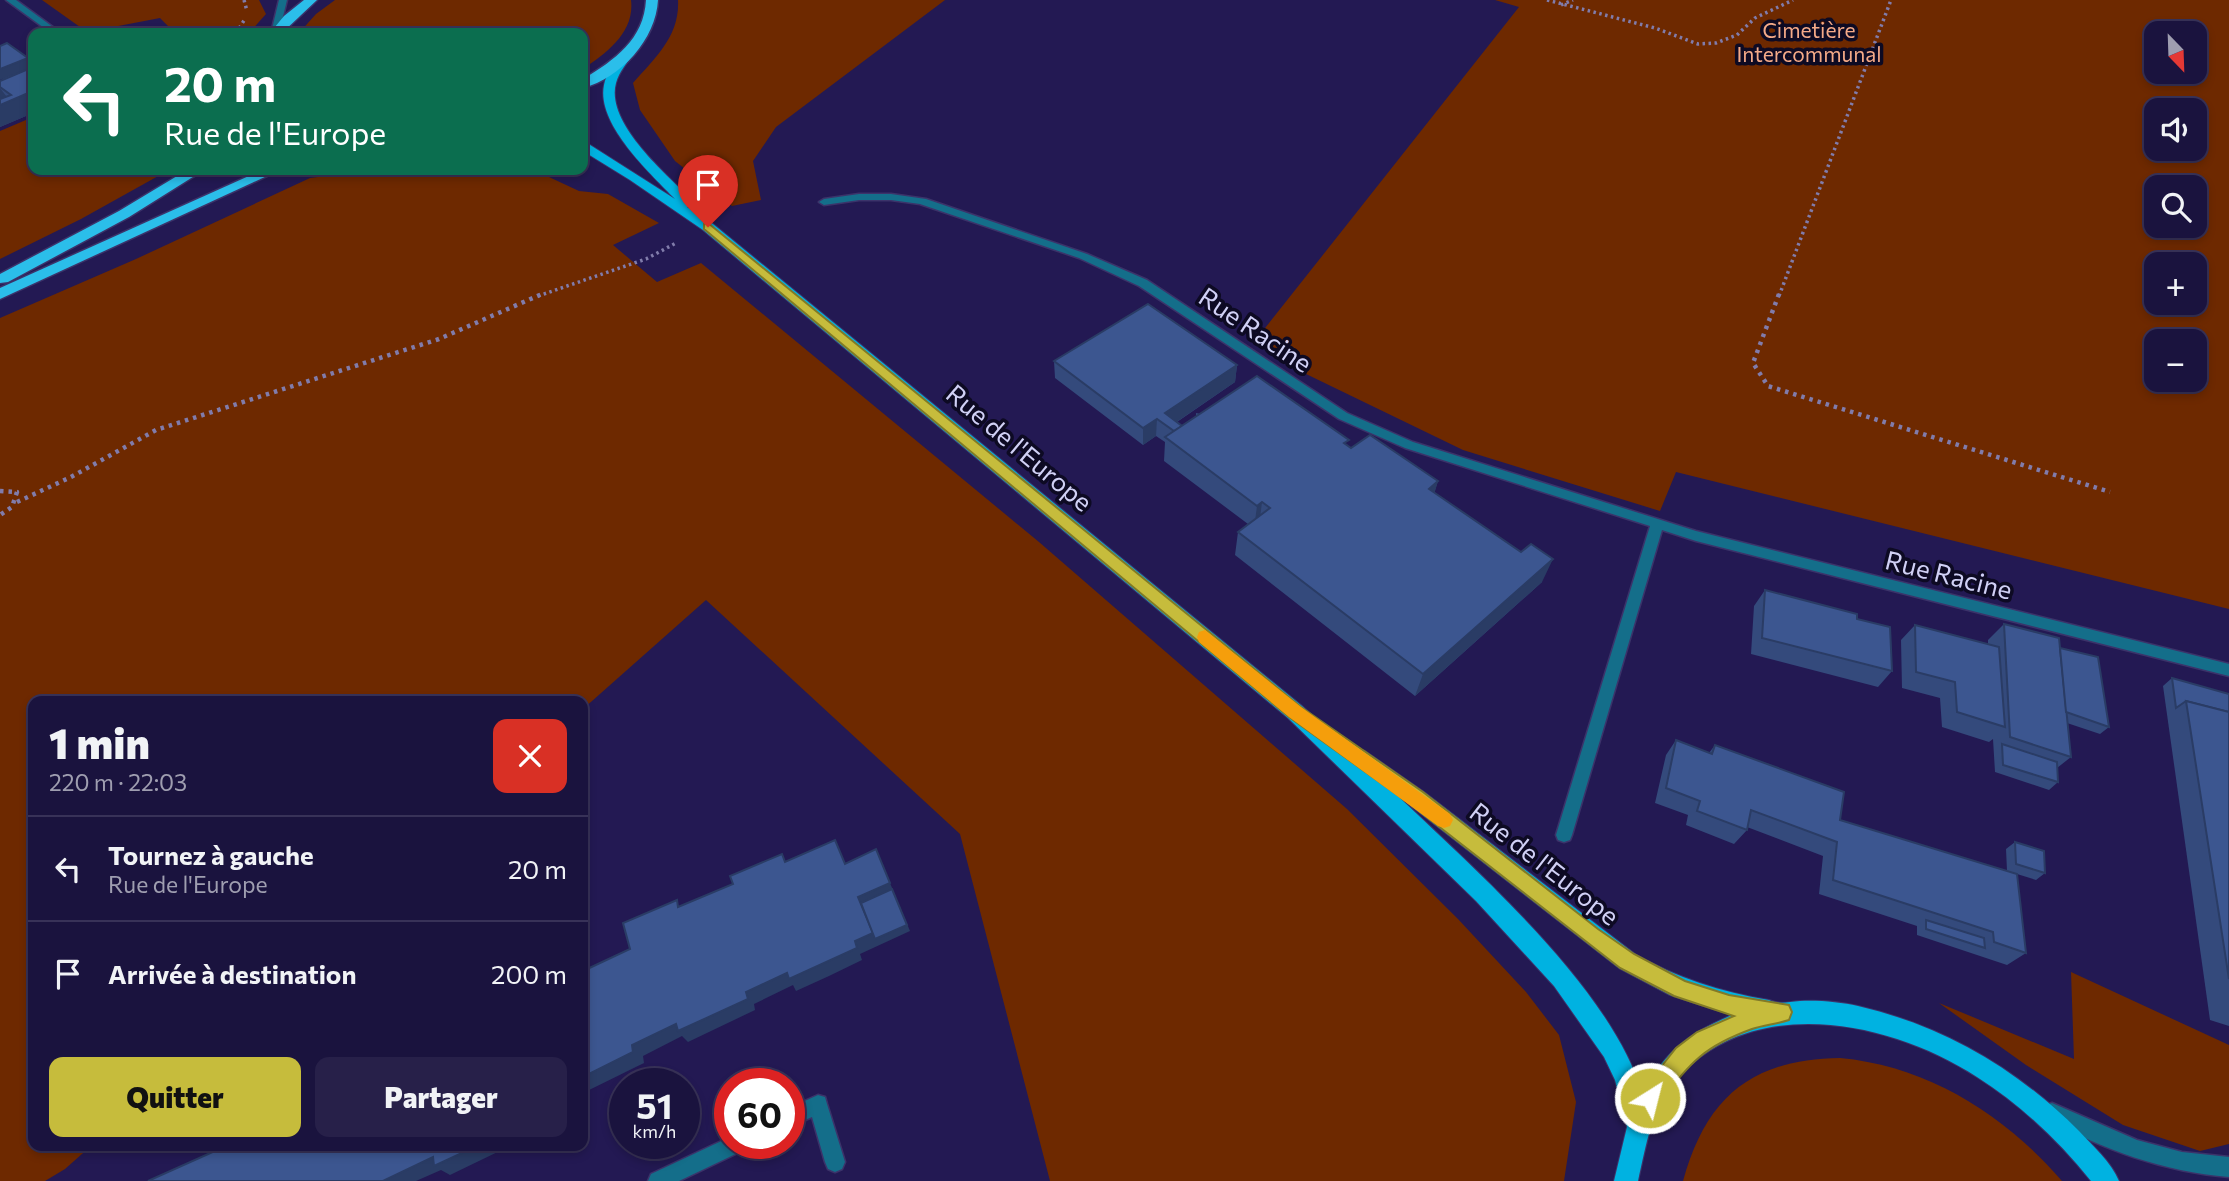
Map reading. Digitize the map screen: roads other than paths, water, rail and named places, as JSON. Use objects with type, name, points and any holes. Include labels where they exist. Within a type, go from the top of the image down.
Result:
[{"type":"highway","points":[[280,28],[311,0]]},
{"type":"highway","points":[[588,81],[627,54],[649,24],[652,0]]},
{"type":"highway","points":[[0,280],[124,214],[189,175]]},
{"type":"highway","points":[[0,294],[262,175]]},
{"type":"main road","name":"Rue de l'Europe","points":[[627,54],[609,84],[608,95],[618,122],[645,158],[708,227]]},
{"type":"main road","name":"Rue de l'Europe","points":[[588,149],[635,177],[708,227],[1295,712],[1406,815],[1539,955],[1593,1021],[1625,1076],[1638,1125]]},
{"type":"main road","name":"Rue de l'Europe","points":[[1295,712],[1417,798],[1627,961],[1652,976],[1729,1006],[1782,1012]]},
{"type":"main road","points":[[1626,1181],[1629,1156],[1638,1125],[1650,1098],[1665,1076],[1704,1039],[1754,1018],[1782,1012],[1840,1013],[1903,1028],[1966,1057],[2028,1099],[2059,1127],[2107,1181]]},
{"type":"street","points":[[10,0],[50,28]]},
{"type":"street","points":[[276,28],[283,0]]},
{"type":"street","name":"Rue Racine","points":[[824,202],[880,197],[922,201],[1083,256],[1143,283],[1316,400],[1376,432],[1657,524],[2229,670]]},
{"type":"street","points":[[1564,835],[1657,524]]},
{"type":"street","points":[[2028,1099],[2127,1147],[2205,1166],[2229,1167]]},
{"type":"street","points":[[805,1110],[818,1104],[835,1162]]},
{"type":"street","points":[[658,1181],[714,1154]]},
{"type":"park label","name":"Cimetière Intercommunal","points":[[1809,41]]}]
